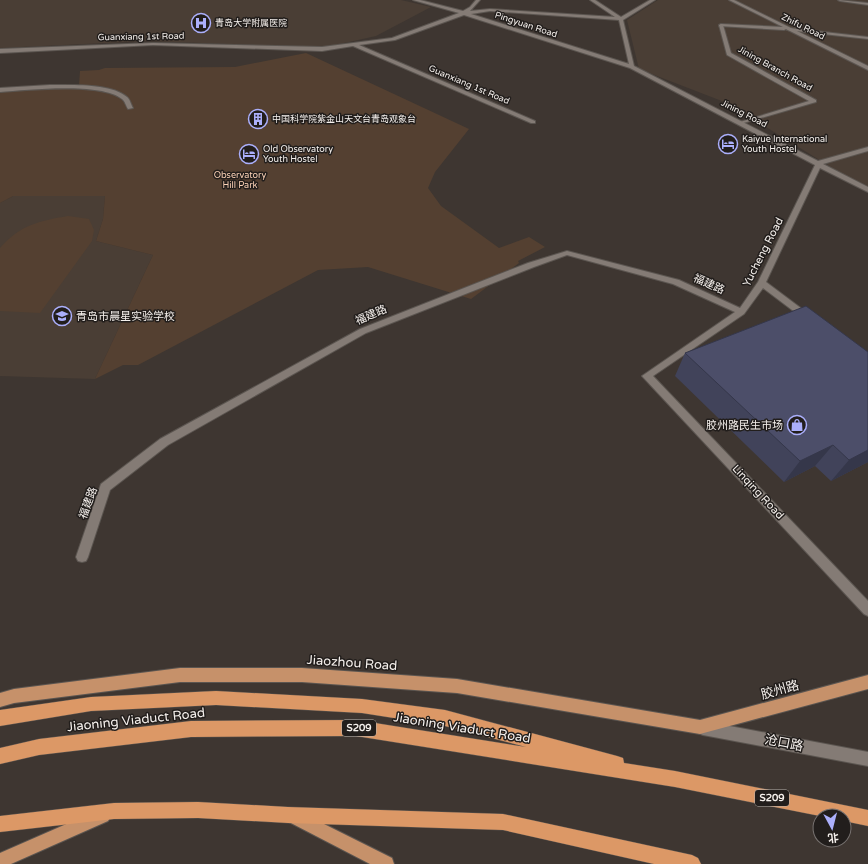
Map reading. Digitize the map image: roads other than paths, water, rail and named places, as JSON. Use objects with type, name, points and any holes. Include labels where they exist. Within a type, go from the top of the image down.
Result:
[{"type":"highway","points":[[0,718],[91,704],[216,698],[362,706],[445,718],[675,779]]},
{"type":"highway","name":"Jiaoning Viaduct Road","points":[[0,756],[39,747],[192,729],[356,728],[675,779],[868,818]]},
{"type":"highway","points":[[0,824],[114,811],[198,810],[288,815],[503,822],[692,864]]},
{"type":"main road","name":"Jiaozhou Road","points":[[0,700],[14,696],[180,675],[302,675],[457,686],[700,727]]},
{"type":"main road","name":"胶州路","points":[[700,727],[868,682]]},
{"type":"main road","points":[[0,861],[114,811]]},
{"type":"main road","points":[[288,815],[386,864]]},
{"type":"street","name":"Pingyuan Road","points":[[414,0],[464,13],[632,67]]},
{"type":"street","points":[[464,13],[472,8],[478,0]]},
{"type":"street","points":[[592,0],[621,19],[632,67]]},
{"type":"street","points":[[464,13],[490,10],[621,19],[652,0]]},
{"type":"street","name":"Zhifu Road","points":[[731,0],[868,68]]},
{"type":"street","points":[[840,0],[868,4]]},
{"type":"street","name":"Guanxiang 1st Road","points":[[0,51],[153,44],[322,49],[393,39],[464,13]]},
{"type":"street","name":"Jining Branch Road","points":[[742,123],[814,102],[729,54],[721,25],[789,29]]},
{"type":"street","points":[[789,29],[868,38]]},
{"type":"street","name":"Guanxiang 1st Road","points":[[354,45],[533,122]]},
{"type":"street","name":"Jining Road","points":[[632,67],[819,163],[868,190]]},
{"type":"street","points":[[0,90],[79,86],[107,89],[127,99],[130,104],[130,108]]},
{"type":"street","points":[[819,163],[868,148]]},
{"type":"street","name":"Yucheng Road","points":[[647,376],[741,312],[762,283],[819,163]]},
{"type":"street","name":"福建路","points":[[82,557],[106,487],[164,442],[363,331],[531,265],[567,254],[676,282],[741,312]]},
{"type":"street","points":[[762,283],[812,321]]},
{"type":"street","name":"Linqing Road","points":[[647,376],[868,610]]},
{"type":"street","name":"沧口路","points":[[700,727],[868,759]]},
{"type":"place","name":"青岛大学附属医院","points":[[201,23]]},
{"type":"place","name":"中国科学院紫金山天文台青岛观象台","points":[[258,119]]},
{"type":"place","name":"Kaiyue International Youth Hostel","points":[[728,144]]},
{"type":"place","name":"Old Observatory Youth Hostel","points":[[249,154]]},
{"type":"place","name":"青岛市晨星实验学校","points":[[62,316]]},
{"type":"place","name":"胶州路民生市场","points":[[797,425]]},
{"type":"park label","name":"Observatory Hill Park","points":[[240,180]]}]
